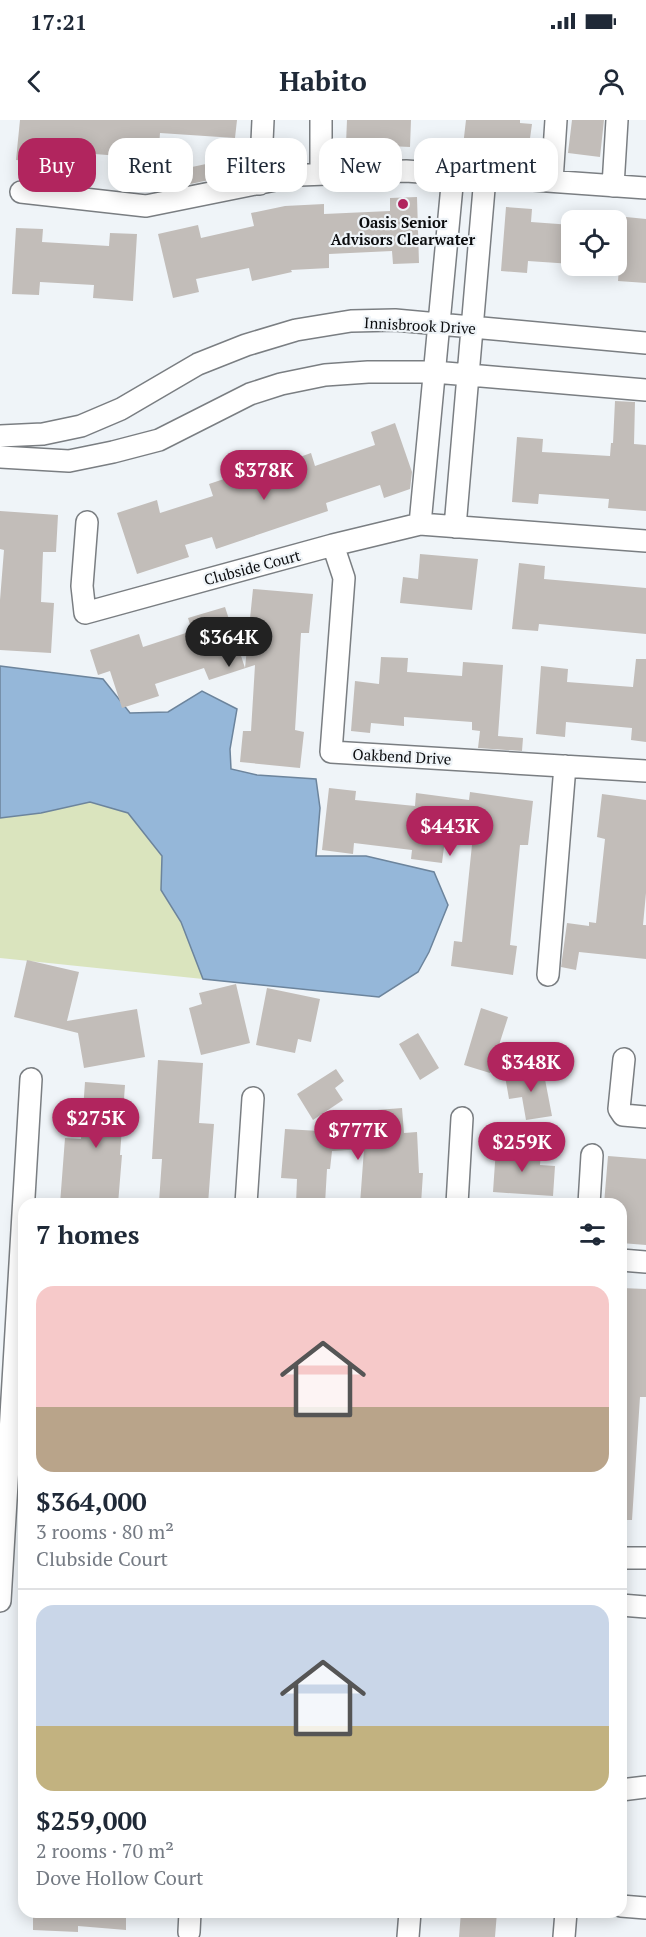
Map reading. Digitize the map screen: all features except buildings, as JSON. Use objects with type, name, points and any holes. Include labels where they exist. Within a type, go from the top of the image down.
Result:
[{"type":"street","points":[[262,138],[263,120]]},
{"type":"street","points":[[321,120],[321,138]]},
{"type":"street","points":[[555,138],[556,120]]},
{"type":"street","points":[[613,186],[617,120]]},
{"type":"street","points":[[558,181],[646,188]]},
{"type":"street","points":[[21,192],[146,206],[219,192]]},
{"type":"street","points":[[420,524],[451,192]]},
{"type":"street","points":[[455,527],[484,192]]},
{"type":"street","points":[[447,235],[480,238]]},
{"type":"street","name":"Innisbrook Drive","points":[[0,435],[43,434],[81,426],[121,409],[198,364],[246,345],[296,330],[351,321],[395,320],[646,343]]},
{"type":"street","points":[[0,457],[69,461],[125,449],[159,440],[250,394],[281,384],[325,375],[368,372],[434,372],[646,390]]},
{"type":"street","name":"Clubside Court","points":[[87,522],[82,586],[85,613],[333,545],[420,524],[646,541]]},
{"type":"street","name":"Oakbend Drive","points":[[333,545],[344,578],[331,752],[646,771]]},
{"type":"street","points":[[548,975],[565,766]]},
{"type":"street","points":[[624,1059],[619,1109],[623,1115],[646,1117]]},
{"type":"street","points":[[24,1198],[31,1079]]},
{"type":"street","points":[[246,1198],[253,1098]]},
{"type":"street","points":[[457,1198],[462,1118]]},
{"type":"street","points":[[589,1198],[592,1155]]},
{"type":"street","points":[[627,1260],[646,1262]]},
{"type":"street","points":[[0,1601],[18,1299]]},
{"type":"street","points":[[627,1558],[646,1558]]},
{"type":"street","points":[[627,1605],[646,1606]]},
{"type":"street","points":[[627,1789],[646,1787]]},
{"type":"street","points":[[627,1906],[646,1908]]},
{"type":"street","points":[[408,1937],[410,1918]]},
{"type":"street","points":[[564,1937],[566,1918]]},
{"type":"green space","points":[[90,802],[128,813],[162,856],[161,890],[181,922],[203,979],[0,958],[0,818],[41,813]]},
{"type":"water","points":[[0,666],[103,679],[130,713],[168,712],[202,691],[237,709],[230,749],[231,769],[257,775],[316,779],[320,808],[316,856],[366,856],[434,872],[448,905],[429,952],[418,972],[379,997],[203,979],[181,922],[161,890],[162,856],[128,813],[90,802],[41,813],[0,818]]},
{"type":"place","name":"Oasis Senior Advisors Clearwater","points":[[403,204]]}]
